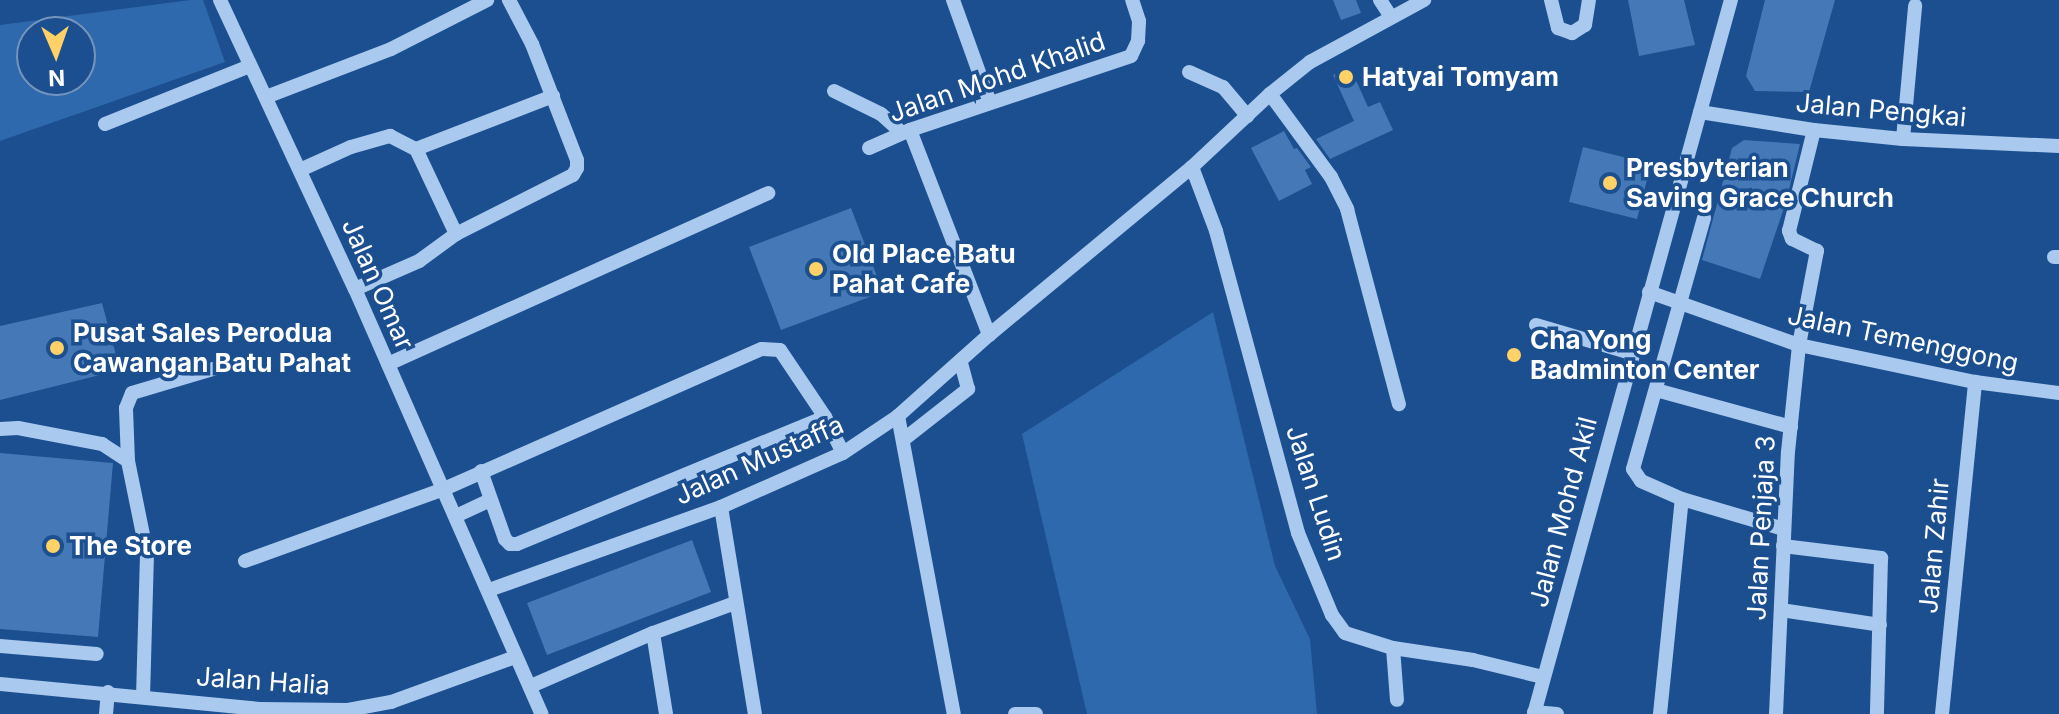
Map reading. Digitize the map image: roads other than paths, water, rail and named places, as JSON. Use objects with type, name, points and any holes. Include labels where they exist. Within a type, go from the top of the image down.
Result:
[{"type":"street","points":[[266,97],[391,49],[487,0]]},
{"type":"street","points":[[355,289],[419,261],[456,234],[573,175],[577,160],[553,96],[509,0]]},
{"type":"street","points":[[953,0],[990,103]]},
{"type":"street","name":"Jalan Mohd Khalid","points":[[869,148],[906,132],[1131,56],[1138,41],[1139,21],[1132,0]]},
{"type":"street","points":[[1380,0],[1391,17]]},
{"type":"street","name":"Jalan Mustaffa","points":[[489,590],[721,507],[843,453],[898,416],[989,335],[1192,167],[1270,94],[1334,47],[1424,0]]},
{"type":"street","points":[[1551,0],[1558,28],[1572,33],[1585,25],[1589,0]]},
{"type":"street","name":"Jalan Mohd Akil","points":[[1534,713],[1731,0]]},
{"type":"street","name":"Jalan Omar","points":[[222,1],[489,590]]},
{"type":"street","points":[[1903,139],[1915,6]]},
{"type":"street","points":[[105,124],[250,66]]},
{"type":"street","points":[[1189,72],[1223,87],[1247,116]]},
{"type":"street","points":[[834,91],[881,114],[906,132],[989,335]]},
{"type":"street","points":[[1270,94],[1331,177],[1347,209],[1399,404]]},
{"type":"street","points":[[416,149],[553,96]]},
{"type":"street","name":"Jalan Pengkai","points":[[1700,112],[1814,130],[1903,139],[2059,146]]},
{"type":"street","name":"Jalan Penjaja 3","points":[[1776,714],[1791,427],[1799,345],[1817,251],[1792,239],[1789,231],[1814,130]]},
{"type":"street","points":[[300,170],[351,147],[390,136],[416,149],[456,234]]},
{"type":"street","name":"Jalan Ludin","points":[[1192,167],[1216,231],[1307,557],[1332,615],[1345,633],[1393,648],[1473,660],[1543,677]]},
{"type":"street","points":[[388,364],[768,193]]},
{"type":"street","points":[[1704,218],[1633,469],[1641,481],[1682,499],[1784,529]]},
{"type":"street","name":"Jalan Temenggong","points":[[1649,292],[1799,345],[1975,382],[2059,393]]},
{"type":"street","points":[[1536,325],[1631,353]]},
{"type":"street","points":[[245,561],[444,489],[762,349],[780,350],[825,417],[843,453]]},
{"type":"street","points":[[143,695],[147,554],[128,461],[126,408],[132,393],[240,361]]},
{"type":"street","points":[[903,440],[968,389],[961,362]]},
{"type":"street","name":"Jalan Zahir","points":[[1942,714],[1975,382]]},
{"type":"street","points":[[1656,390],[1791,427]]},
{"type":"street","points":[[898,416],[954,714]]},
{"type":"street","points":[[481,471],[505,539],[510,544],[517,544],[825,417]]},
{"type":"street","points":[[0,429],[18,428],[102,444],[128,461]]},
{"type":"street","points":[[1660,714],[1682,499]]},
{"type":"street","points":[[456,516],[491,500]]},
{"type":"street","points":[[721,507],[755,714]]},
{"type":"street","points":[[1783,546],[1881,558],[1877,714]]},
{"type":"street","points":[[489,590],[515,657],[542,714]]},
{"type":"street","points":[[531,686],[653,633],[735,603]]},
{"type":"street","points":[[1781,610],[1880,625]]},
{"type":"street","points":[[653,633],[666,714]]},
{"type":"street","points":[[0,646],[97,654]]},
{"type":"street","points":[[1393,648],[1397,700]]},
{"type":"street","name":"Jalan Halia","points":[[0,684],[143,695],[260,712],[369,708],[515,657]]},
{"type":"street","points":[[106,714],[108,692]]},
{"type":"street","points":[[1534,713],[1557,714]]},
{"type":"street","points":[[1015,714],[1036,714]]},
{"type":"place","name":"Hatyai Tomyam","points":[[1346,77]]},
{"type":"place","name":"Presbyterian Saving Grace Church","points":[[1610,183]]},
{"type":"place","name":"Old Place Batu Pahat Cafe","points":[[816,269]]},
{"type":"place","name":"Pusat Sales Perodua Cawangan Batu Pahat","points":[[57,348]]},
{"type":"place","name":"Cha Yong Badminton Center","points":[[1514,355]]},
{"type":"place","name":"The Store","points":[[53,546]]}]
